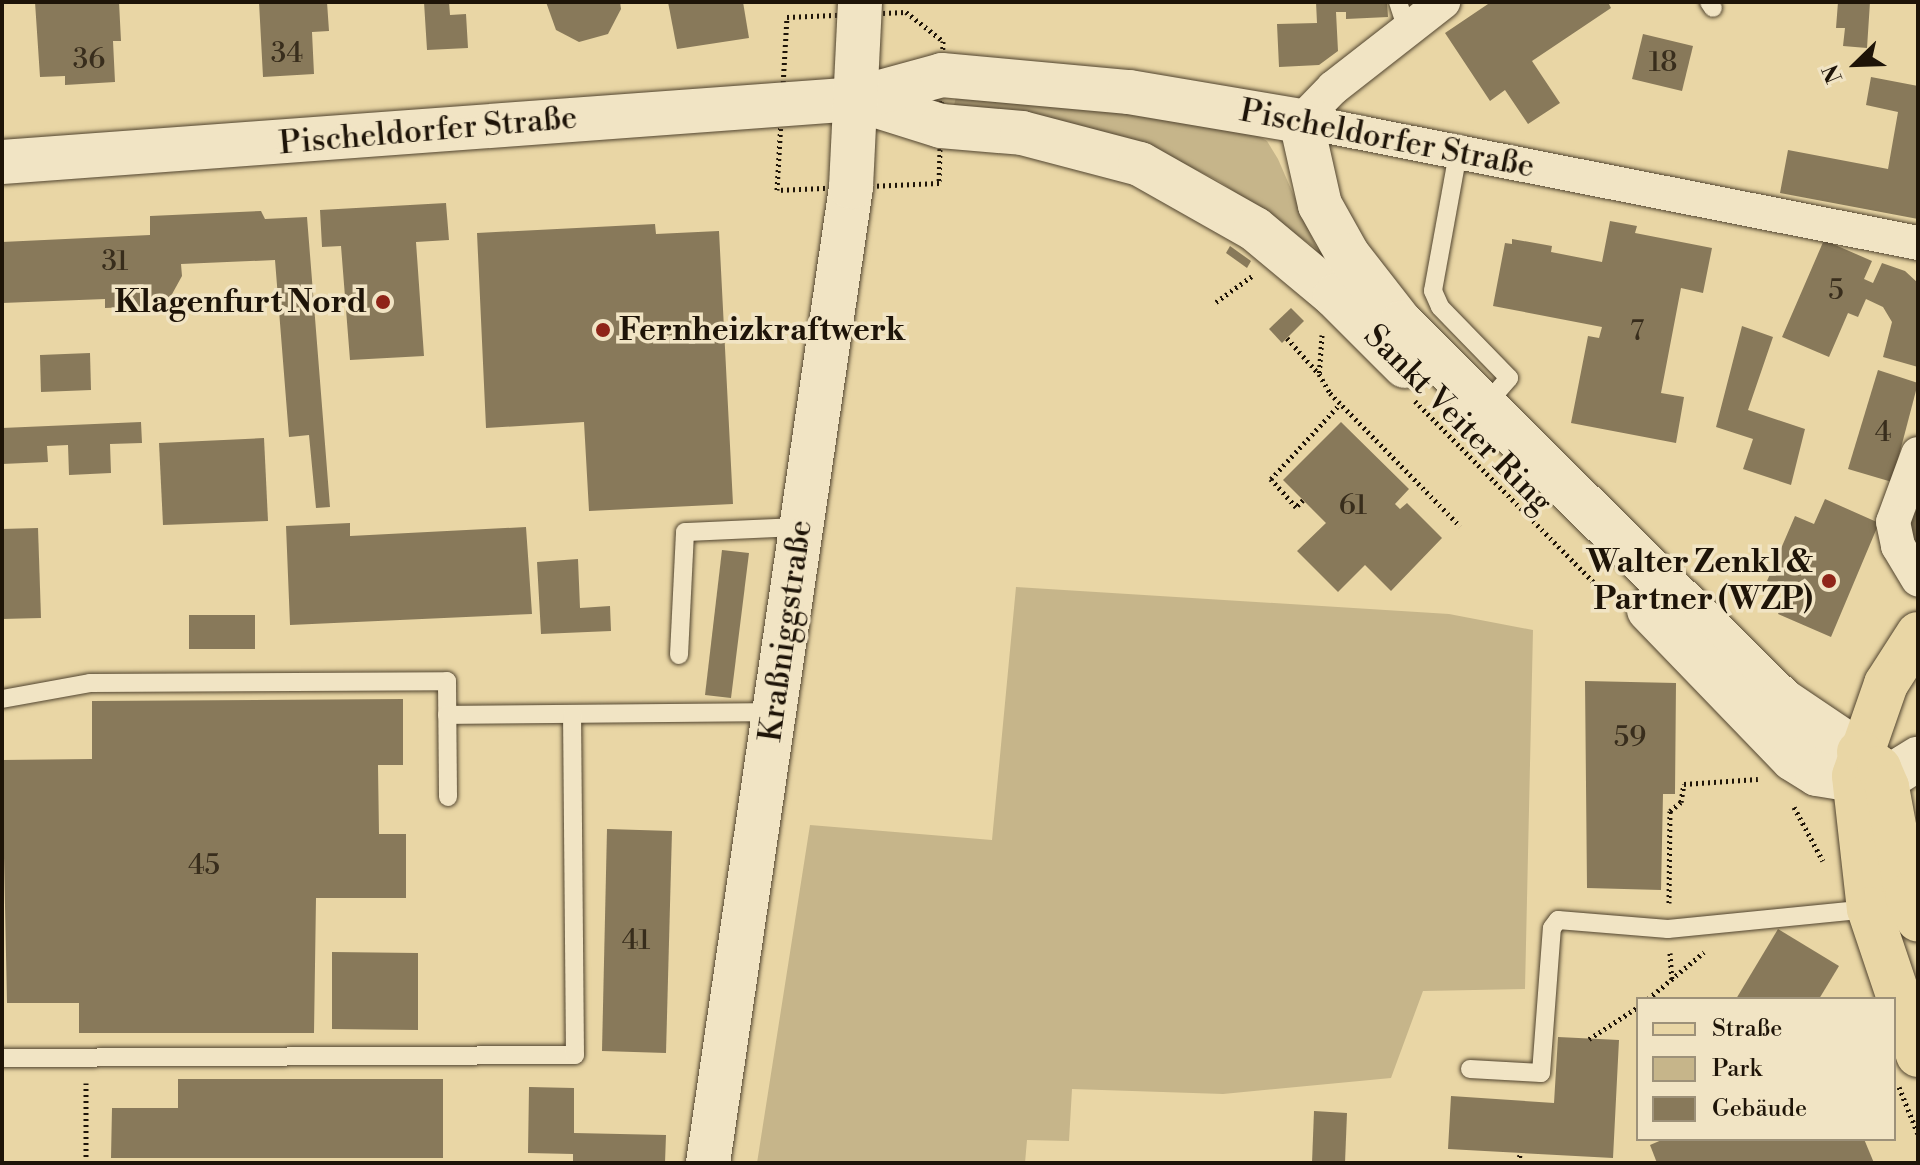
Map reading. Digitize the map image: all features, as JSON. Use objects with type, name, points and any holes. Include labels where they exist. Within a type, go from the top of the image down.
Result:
[{"type":"main road","name":"Kraßniggstraße","points":[[708,1163],[851,187],[860,2]]},
{"type":"main road","name":"Pischeldorfer Straße","points":[[2,162],[855,99],[942,75],[972,75],[1129,92],[1301,121]]},
{"type":"main road","name":"Pischeldorfer Straße","points":[[855,99],[941,126]]},
{"type":"main road","name":"Sankt Veiter Ring","points":[[1301,121],[1320,205],[1348,255],[1401,323],[1782,700],[1874,775]]},
{"type":"main road","name":"Sankt Veiter Ring","points":[[941,126],[1078,144],[1140,164],[1255,229],[1335,296],[1793,759],[1817,774],[1874,775]]},
{"type":"main road","points":[[1918,634],[1886,684],[1874,775],[1869,909],[1918,1055]]},
{"type":"main road","points":[[1874,775],[1907,896],[1918,920]]},
{"type":"street","points":[[1301,121],[1402,15],[1443,2]]},
{"type":"street","name":"Pischeldorfer Straße","points":[[1301,121],[1918,243]]},
{"type":"street","points":[[1918,454],[1893,522],[1898,546],[1918,579]]},
{"type":"lane","points":[[1458,153],[1433,291],[1440,307],[1509,378],[1485,406]]},
{"type":"lane","points":[[679,655],[685,532],[800,527]]},
{"type":"lane","points":[[2,699],[90,683],[447,681],[448,797]]},
{"type":"lane","points":[[447,715],[775,712]]},
{"type":"lane","points":[[2,1058],[575,1055],[572,714]]},
{"type":"lane","points":[[1470,1069],[1541,1073],[1552,928],[1558,920],[1668,929],[1869,909]]},
{"type":"path","points":[[1319,374],[1322,332]]},
{"type":"path","points":[[1287,338],[1319,374],[1340,404],[1460,526]]},
{"type":"path","points":[[1404,390],[1615,604]]},
{"type":"path","points":[[1303,500],[1296,507],[1271,479],[1340,404]]},
{"type":"path","points":[[1672,980],[1668,929],[1670,811],[1681,802],[1684,784],[1771,779]]},
{"type":"path","points":[[1789,801],[1806,823]]},
{"type":"path","points":[[1651,997],[1737,922]]},
{"type":"path","points":[[1589,1039],[1636,1008]]},
{"type":"path","points":[[72,1078],[86,1078],[86,1163]]},
{"type":"path","points":[[1896,1079],[1918,1134]]},
{"type":"path","points":[[1519,1163],[1520,1153]]},
{"type":"green space","points":[[956,96],[1076,105],[1248,130],[1267,141],[1278,159],[1317,249],[1219,181],[1164,154],[1071,123],[954,106]]},
{"type":"green space","points":[[1016,587],[1449,614],[1533,630],[1525,989],[1423,991],[1391,1078],[1223,1094],[1072,1089],[1069,1141],[1027,1140],[1025,1163],[757,1163],[810,825],[992,840]]},
{"type":"building","points":[[35,2],[119,2],[121,41],[113,41],[115,82],[65,85],[65,76],[40,77]]},
{"type":"building","points":[[259,2],[327,2],[329,31],[312,32],[314,74],[263,77]]},
{"type":"building","points":[[424,2],[449,2],[450,15],[466,14],[468,48],[427,50]]},
{"type":"building","points":[[546,2],[620,2],[621,9],[608,34],[579,42],[556,30]]},
{"type":"building","points":[[668,2],[743,2],[749,38],[677,49]]},
{"type":"building","points":[[1316,2],[1387,2],[1388,17],[1346,19],[1346,12],[1336,12],[1338,51],[1319,65],[1279,67],[1277,24],[1317,23]]},
{"type":"building","points":[[1491,2],[1608,2],[1611,8],[1532,61],[1560,103],[1528,124],[1505,90],[1490,101],[1445,33]]},
{"type":"building","points":[[1838,2],[1870,2],[1867,48],[1843,46],[1845,28],[1836,28]]},
{"type":"building","points":[[1643,34],[1693,46],[1682,91],[1632,79]]},
{"type":"building","points":[[1871,77],[1918,86],[1918,219],[1780,193],[1788,150],[1888,169],[1898,112],[1866,105]]},
{"type":"building","name":"Klagenfurt Nord","points":[[446,203],[449,240],[416,242],[424,356],[350,360],[341,246],[322,247],[320,210]]},
{"type":"building","points":[[261,211],[265,219],[307,217],[330,507],[316,508],[309,435],[289,437],[275,260],[181,264],[182,276],[171,296],[153,306],[105,308],[105,299],[2,303],[2,242],[150,235],[150,216]]},
{"type":"building","points":[[1610,221],[1637,226],[1635,233],[1712,248],[1703,293],[1681,288],[1661,393],[1684,397],[1676,443],[1571,423],[1588,336],[1599,338],[1602,327],[1493,306],[1505,243],[1512,244],[1512,239],[1552,246],[1551,252],[1602,262]]},
{"type":"building","name":"Fernheizkraftwerk","points":[[655,224],[656,234],[719,231],[733,504],[589,511],[584,422],[486,428],[477,233]]},
{"type":"building","points":[[1824,240],[1872,261],[1864,279],[1873,283],[1882,263],[1905,271],[1918,283],[1918,367],[1883,357],[1892,322],[1883,307],[1866,299],[1858,317],[1848,313],[1829,357],[1782,337]]},
{"type":"building","points":[[1230,246],[1251,261],[1247,268],[1226,253]]},
{"type":"building","points":[[1291,308],[1304,321],[1282,343],[1269,329]]},
{"type":"building","points":[[1742,326],[1773,337],[1748,410],[1805,429],[1791,485],[1743,469],[1753,439],[1716,427]]},
{"type":"building","points":[[90,353],[91,390],[41,392],[40,355]]},
{"type":"building","points":[[1878,370],[1918,383],[1892,482],[1848,469]]},
{"type":"building","points":[[141,422],[142,443],[110,444],[111,473],[69,475],[68,445],[47,446],[48,462],[2,464],[2,428]]},
{"type":"building","points":[[1341,422],[1409,489],[1395,504],[1400,509],[1407,503],[1442,538],[1391,591],[1365,565],[1338,592],[1297,551],[1326,523],[1283,480]]},
{"type":"building","points":[[264,438],[268,521],[163,525],[159,443]]},
{"type":"building","points":[[1825,499],[1879,523],[1831,637],[1778,614],[1788,590],[1767,581],[1795,516],[1814,524]]},
{"type":"building","points":[[1918,510],[1918,546],[1902,520]]},
{"type":"building","points":[[350,523],[350,536],[526,527],[532,614],[290,625],[286,526]]},
{"type":"building","points":[[38,528],[41,618],[2,619],[2,529]]},
{"type":"building","points":[[722,550],[749,553],[731,698],[705,695]]},
{"type":"building","points":[[578,559],[580,608],[610,606],[611,631],[541,634],[537,562]]},
{"type":"building","points":[[189,615],[255,615],[255,649],[189,649]]},
{"type":"building","points":[[1585,681],[1676,683],[1675,794],[1663,794],[1661,890],[1587,888]]},
{"type":"building","points":[[403,699],[403,765],[378,765],[379,834],[406,834],[406,898],[316,898],[314,1033],[79,1033],[79,1003],[7,1003],[2,760],[92,759],[92,701]]},
{"type":"building","points":[[607,829],[672,831],[666,1053],[602,1051]]},
{"type":"building","points":[[1778,929],[1839,966],[1820,997],[1737,997]]},
{"type":"building","points":[[332,952],[418,953],[418,1030],[332,1029]]},
{"type":"building","points":[[1558,1037],[1619,1040],[1613,1158],[1448,1149],[1451,1096],[1554,1103]]},
{"type":"building","points":[[178,1079],[443,1079],[443,1158],[111,1158],[112,1108],[178,1108]]},
{"type":"building","points":[[529,1087],[574,1088],[574,1133],[666,1135],[665,1163],[573,1163],[573,1154],[528,1153]]},
{"type":"building","points":[[1314,1111],[1347,1113],[1345,1163],[1312,1163]]},
{"type":"building","points":[[1659,1141],[1865,1141],[1874,1163],[1657,1163],[1650,1145]]},
{"type":"place","name":"Klagenfurt Nord","points":[[383,302]]},
{"type":"place","name":"Fernheizkraftwerk","points":[[603,330]]},
{"type":"place","name":"Walter Zenkl & Partner (WZP)","points":[[1829,581]]}]
